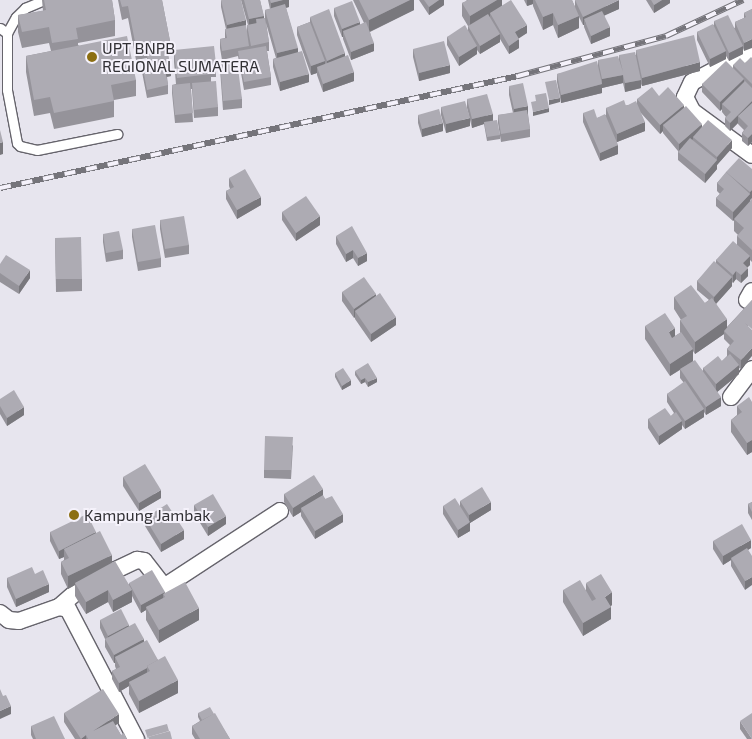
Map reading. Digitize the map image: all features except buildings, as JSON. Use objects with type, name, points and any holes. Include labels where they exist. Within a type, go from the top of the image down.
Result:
[{"type":"street","points":[[752,53],[692,82],[685,97],[692,111],[752,155]]},
{"type":"street","points":[[731,397],[752,369]]},
{"type":"street","points":[[0,613],[10,620],[19,621],[59,607],[84,585],[137,560],[146,562],[161,583],[167,585],[280,511]]},
{"type":"street","points":[[59,607],[68,609],[136,739]]},
{"type":"lane","points":[[44,0],[25,8],[3,30],[7,90],[17,143],[20,146],[37,150],[117,134]]},
{"type":"railway","points":[[0,188],[518,76],[666,36],[743,0]]},
{"type":"place","name":"UPT BNPB REGIONAL SUMATERA","points":[[92,57]]},
{"type":"place","name":"Kampung Jambak","points":[[74,515]]}]
